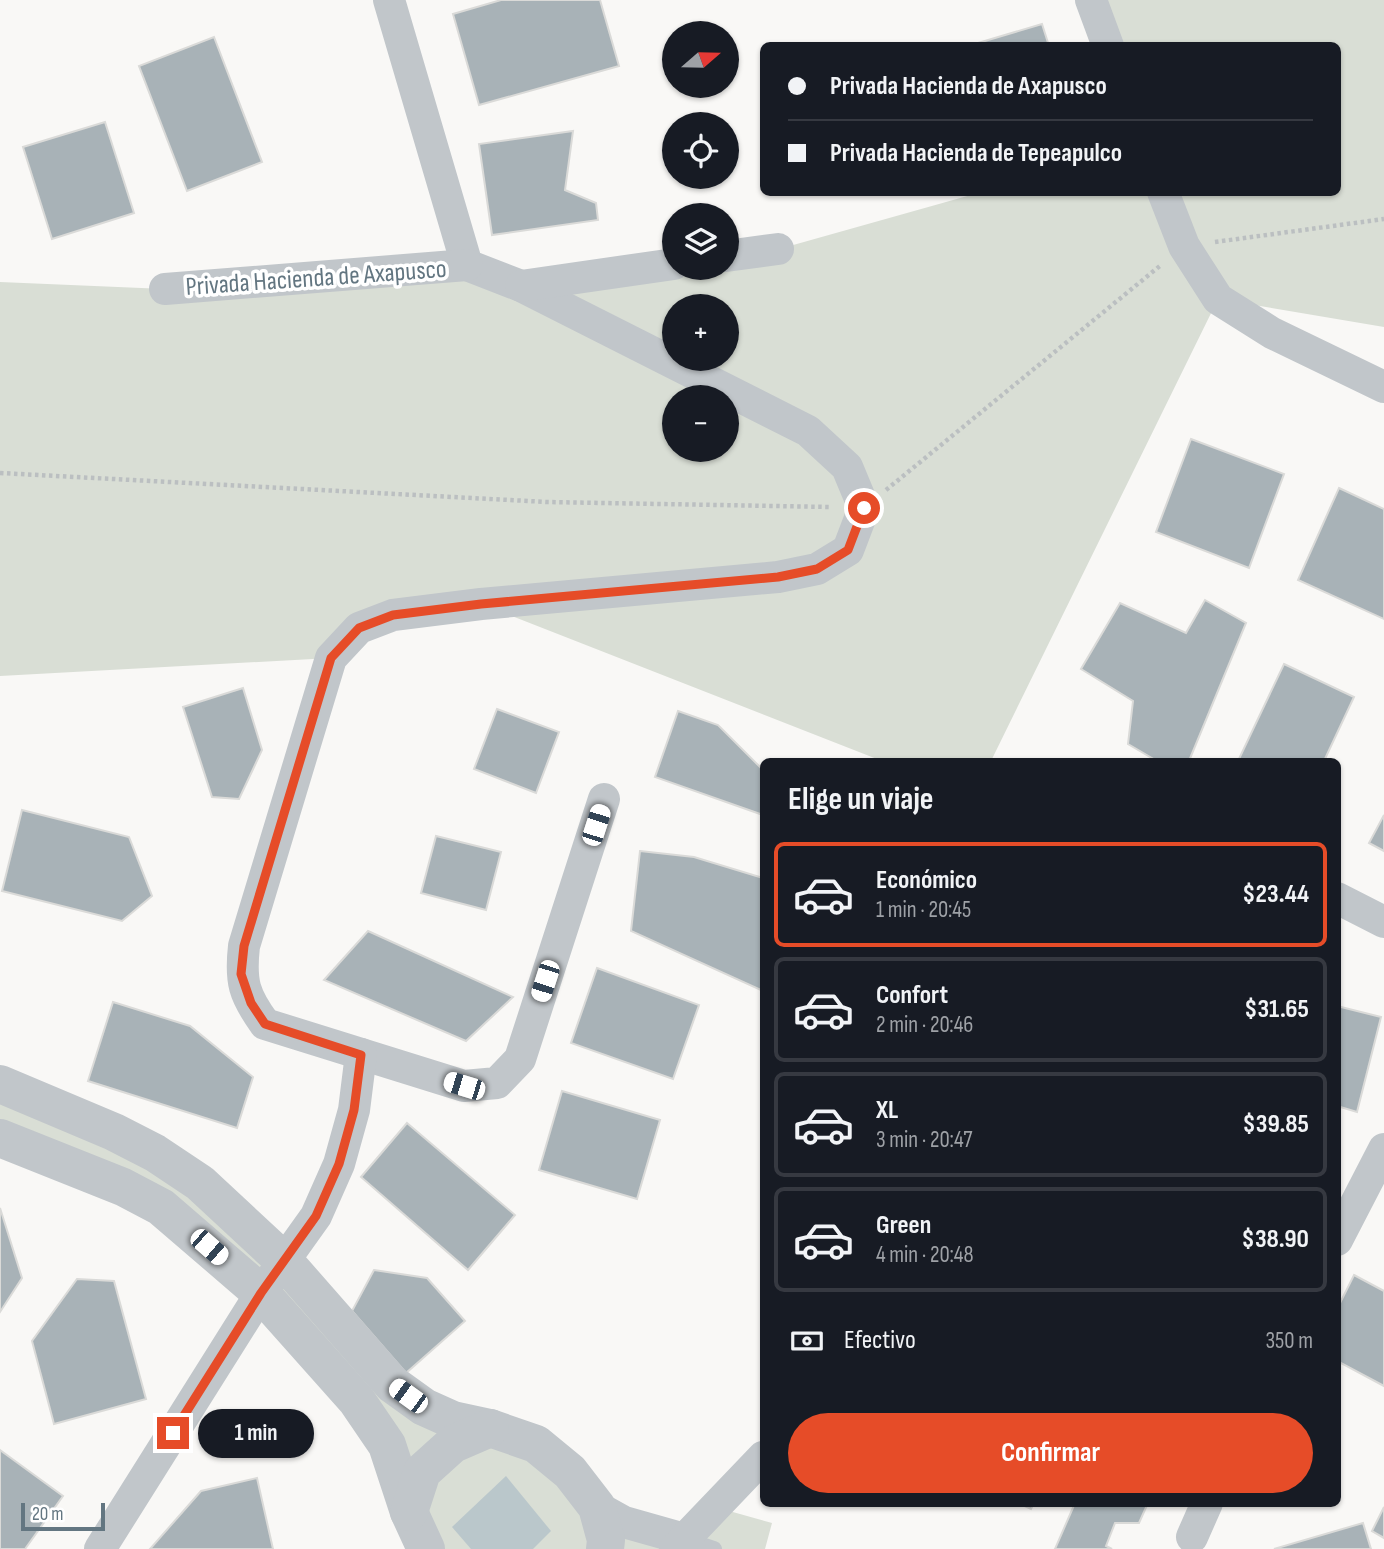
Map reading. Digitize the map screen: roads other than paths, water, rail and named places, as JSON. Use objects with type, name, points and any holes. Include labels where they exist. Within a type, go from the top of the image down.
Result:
[{"type":"street","name":"Privada Hacienda de Axapusco","points":[[389,0],[467,265]]},
{"type":"street","points":[[1091,0],[1107,42]]},
{"type":"street","points":[[1165,196],[1184,246],[1218,299],[1272,333],[1384,387]]},
{"type":"street","points":[[739,254],[778,249]]},
{"type":"street","name":"Privada Hacienda de Axapusco","points":[[165,289],[467,265],[521,286],[808,431],[847,467],[864,508],[848,550],[817,569],[778,577],[481,604],[393,615],[359,628],[331,658],[244,946],[241,974],[251,1003],[265,1024],[361,1055]]},
{"type":"street","points":[[521,286],[662,266]]},
{"type":"street","points":[[100,1549],[261,1293],[316,1216],[339,1164],[354,1110],[361,1055],[464,1086],[497,1083],[520,1059],[604,799]]},
{"type":"street","points":[[1341,900],[1384,922]]},
{"type":"street","points":[[0,1084],[114,1132],[155,1153],[200,1183],[285,1262],[391,1384],[424,1407],[453,1420],[490,1428],[536,1444],[570,1472],[597,1507],[606,1540],[605,1549]]},
{"type":"street","points":[[0,1138],[123,1187],[161,1207],[261,1293],[358,1401],[387,1445],[409,1512],[426,1549]]},
{"type":"street","points":[[1341,1232],[1384,1149]]},
{"type":"street","points":[[409,1512],[422,1472],[453,1444],[490,1428]]},
{"type":"street","points":[[597,1507],[624,1522],[679,1544],[760,1460]]},
{"type":"street","points":[[1192,1537],[1205,1507]]},
{"type":"lane","points":[[679,1544],[714,1549]]}]
